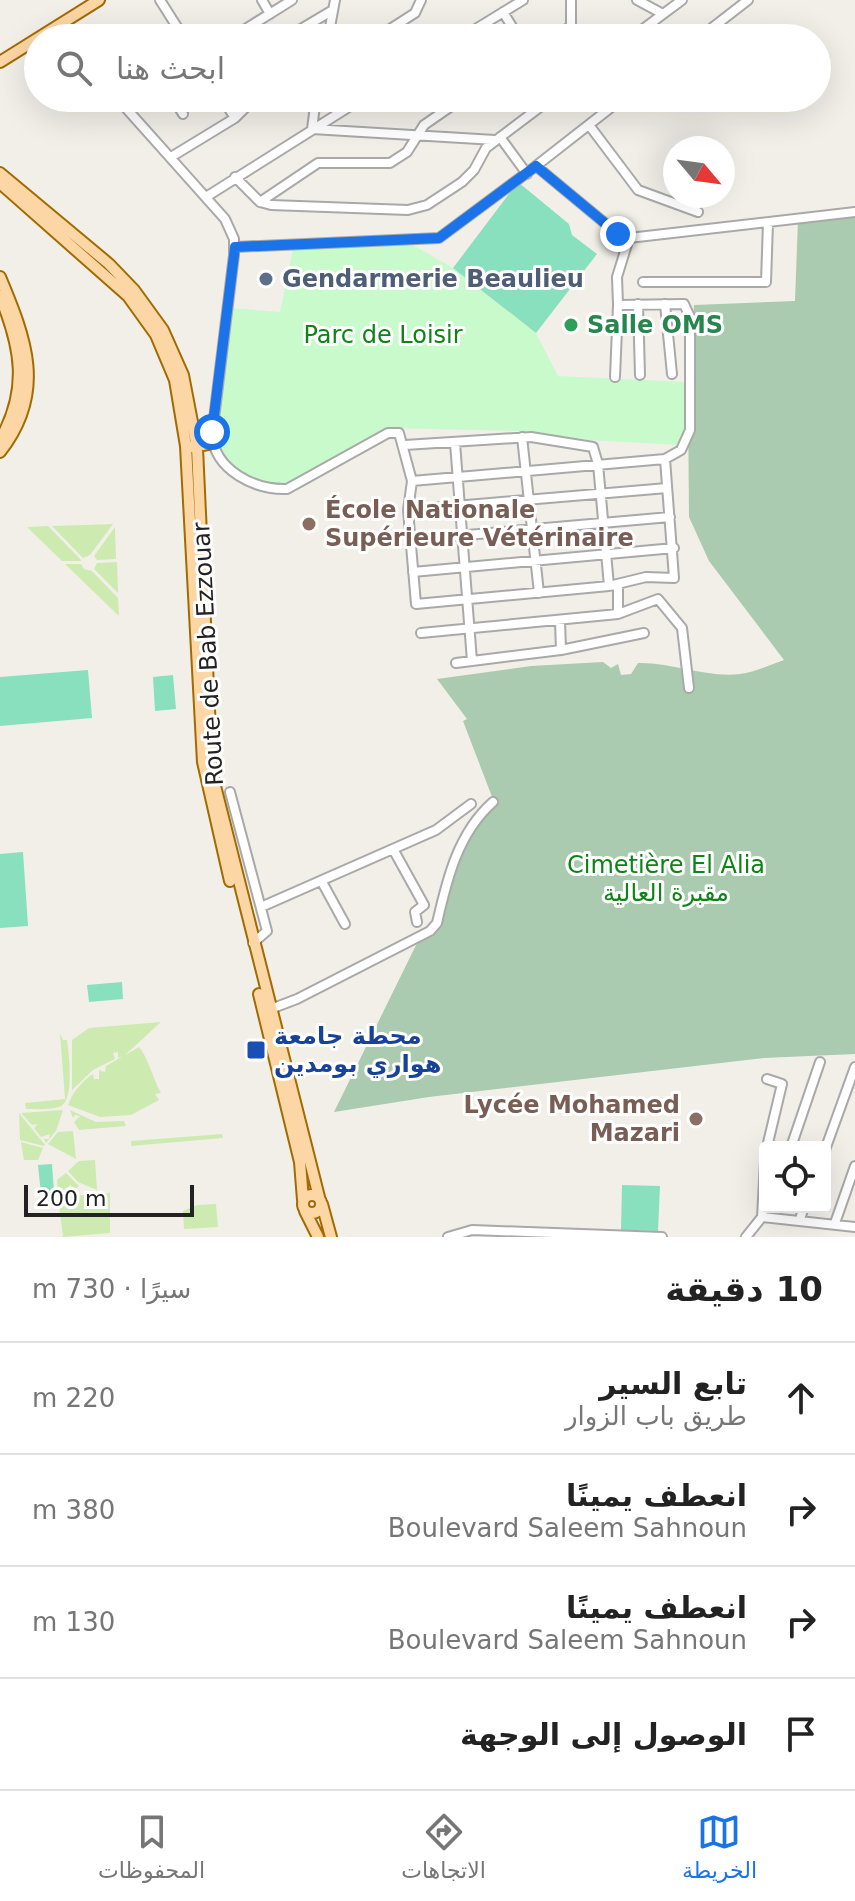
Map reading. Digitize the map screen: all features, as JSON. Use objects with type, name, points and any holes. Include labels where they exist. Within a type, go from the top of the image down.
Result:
[{"type":"main road","points":[[60,24],[99,0]]},
{"type":"main road","points":[[0,62],[24,47]]},
{"type":"main road","name":"Route de Bab Ezzouar","points":[[0,173],[99,262],[128,296],[156,335],[175,380],[191,442],[210,760],[267,1010]]},
{"type":"main road","name":"Route de Bab Ezzouar","points":[[0,183],[99,262]]},
{"type":"main road","points":[[0,277],[22,329],[28,367],[22,413],[0,452]]},
{"type":"main road","points":[[0,296],[14,330],[21,367],[15,410],[0,440]]},
{"type":"main road","points":[[191,442],[212,440]]},
{"type":"main road","name":"Route de Bab Ezzouar","points":[[191,442],[203,762],[279,1059],[331,1237]]},
{"type":"main road","name":"Route de Bab Ezzouar","points":[[279,1059],[301,1168],[304,1205],[318,1237]]},
{"type":"main road","points":[[312,1194],[320,1201],[316,1212],[304,1205],[312,1194]]},
{"type":"street","points":[[160,0],[175,24]]},
{"type":"street","points":[[262,0],[270,14]]},
{"type":"street","points":[[254,24],[292,0]]},
{"type":"street","points":[[330,24],[335,0]]},
{"type":"street","points":[[398,24],[415,13],[421,0]]},
{"type":"street","points":[[501,0],[519,2]]},
{"type":"street","points":[[571,0],[571,24]]},
{"type":"street","points":[[637,0],[663,14]]},
{"type":"street","points":[[650,24],[682,0]]},
{"type":"street","points":[[717,24],[748,0]]},
{"type":"street","points":[[484,24],[519,2]]},
{"type":"street","points":[[310,24],[333,10]]},
{"type":"street","points":[[503,12],[510,24]]},
{"type":"street","points":[[130,112],[229,225],[235,247],[212,440],[219,459],[231,472],[282,490],[388,433],[399,433],[405,445],[412,481],[408,510],[416,604],[614,585],[646,577],[674,578],[665,459]]},
{"type":"street","points":[[231,112],[235,118]]},
{"type":"street","points":[[171,157],[241,112]]},
{"type":"street","points":[[312,129],[314,112]]},
{"type":"street","points":[[206,197],[340,112]]},
{"type":"street","points":[[260,202],[318,163],[390,163],[407,152],[415,135],[441,112]]},
{"type":"street","points":[[235,177],[260,202],[408,210],[427,205],[462,182],[498,139],[534,112]]},
{"type":"street","points":[[235,247],[439,238],[605,112]]},
{"type":"street","points":[[589,125],[638,190],[698,212]]},
{"type":"street","points":[[312,129],[498,139],[527,174]]},
{"type":"street","points":[[536,166],[618,234],[629,238],[855,212]]},
{"type":"street","points":[[643,282],[766,282],[768,223]]},
{"type":"street","points":[[615,377],[617,277],[629,238]]},
{"type":"street","points":[[638,304],[640,375]]},
{"type":"street","points":[[665,304],[672,374]]},
{"type":"street","points":[[412,481],[665,459],[681,450],[690,430],[692,349],[688,310],[684,304],[618,305]]},
{"type":"street","points":[[405,445],[522,437],[593,447],[598,464],[607,554],[618,614]]},
{"type":"street","points":[[522,437],[539,593]]},
{"type":"street","points":[[455,443],[472,661]]},
{"type":"street","points":[[408,510],[458,509],[667,488]]},
{"type":"street","points":[[410,540],[462,538],[670,517]]},
{"type":"street","points":[[413,572],[674,548]]},
{"type":"street","points":[[421,633],[618,614],[658,599],[666,604],[682,628],[689,688]]},
{"type":"street","points":[[560,621],[561,650]]},
{"type":"street","points":[[456,663],[561,650],[644,633]]},
{"type":"street","points":[[230,792],[267,934],[253,943]]},
{"type":"street","points":[[267,1010],[297,999],[430,931],[437,923],[455,857],[476,819],[493,802]]},
{"type":"street","points":[[261,907],[436,830],[471,804]]},
{"type":"street","points":[[393,849],[424,905],[415,912],[417,922]]},
{"type":"street","points":[[322,882],[345,924]]},
{"type":"street","points":[[793,1141],[820,1062]]},
{"type":"street","points":[[828,1141],[855,1067]]},
{"type":"street","points":[[767,1079],[782,1084],[768,1141]]},
{"type":"street","points":[[835,1223],[855,1166]]},
{"type":"street","points":[[746,1237],[762,1213]]},
{"type":"street","points":[[800,1219],[802,1213]]},
{"type":"street","points":[[762,1217],[855,1227]]},
{"type":"street","points":[[448,1237],[472,1230],[662,1237]]},
{"type":"green space","points":[[518,182],[569,224],[572,235],[597,254],[536,333],[453,268]]},
{"type":"green space","name":"Cimetière El Alia مقبرة العالية","points":[[855,214],[855,1054],[764,1058],[429,1097],[334,1112],[418,941],[432,933],[449,881],[464,848],[494,802],[463,721],[467,719],[437,679],[531,666],[603,662],[611,668],[618,664],[621,675],[631,674],[638,663],[727,675],[757,670],[784,660],[709,561],[689,517],[688,404],[694,305],[795,301],[798,220]]},
{"type":"green space","name":"Parc de Loisir","points":[[404,240],[453,268],[536,333],[558,376],[688,382],[686,432],[680,445],[589,440],[519,431],[389,428],[286,486],[246,477],[226,467],[220,458],[216,433],[226,369],[220,362],[229,308],[280,312],[293,249]]},
{"type":"green space","points":[[113,524],[90,555],[83,558],[52,526]]},
{"type":"green space","points":[[48,526],[81,561],[62,561],[27,527]]},
{"type":"green space","points":[[115,527],[116,559],[97,560],[94,556]]},
{"type":"green space","points":[[117,562],[118,593],[94,569],[97,563]]},
{"type":"green space","points":[[65,564],[81,564],[84,569],[92,571],[118,598],[119,616]]},
{"type":"green space","points":[[88,670],[92,718],[0,726],[0,677]]},
{"type":"green space","points":[[173,675],[176,709],[155,711],[153,677]]},
{"type":"green space","points":[[23,852],[28,926],[0,928],[0,854]]},
{"type":"green space","points":[[122,982],[123,999],[89,1002],[87,985]]},
{"type":"green space","points":[[161,1022],[124,1056],[118,1058],[118,1052],[113,1053],[115,1059],[93,1070],[72,1090],[72,1040],[89,1028]]},
{"type":"green space","points":[[60,1033],[63,1040],[67,1040],[70,1077],[64,1104],[47,1109],[26,1109],[25,1103],[65,1099]]},
{"type":"green space","points":[[139,1047],[161,1093],[155,1094],[159,1100],[131,1115],[100,1117],[68,1105],[89,1077],[93,1074],[94,1079],[99,1079],[99,1070],[105,1072],[106,1066]]},
{"type":"green space","points":[[63,1110],[56,1131],[46,1143],[44,1139],[49,1139],[50,1134],[41,1137],[34,1128],[38,1124],[32,1125],[21,1113]]},
{"type":"green space","points":[[70,1110],[96,1122],[124,1121],[126,1126],[79,1130],[74,1122],[80,1116],[73,1118]]},
{"type":"green space","points":[[19,1113],[45,1145],[44,1146],[20,1140]]},
{"type":"green space","points":[[73,1131],[76,1159],[48,1144],[58,1132]]},
{"type":"green space","points":[[222,1134],[223,1138],[131,1146],[131,1141]]},
{"type":"green space","points":[[21,1142],[43,1148],[38,1160],[24,1160]]},
{"type":"green space","points":[[95,1160],[97,1190],[78,1182],[68,1171],[79,1161]]},
{"type":"green space","points":[[52,1164],[54,1193],[41,1194],[38,1165]]},
{"type":"green space","points":[[66,1173],[79,1186],[75,1189],[70,1185],[68,1189],[71,1192],[58,1194],[57,1180]]},
{"type":"green space","points":[[622,1185],[660,1186],[658,1231],[621,1230]]},
{"type":"green space","points":[[110,1193],[110,1233],[63,1237],[58,1197]]},
{"type":"green space","points":[[216,1204],[218,1227],[184,1229],[183,1211],[197,1205]]},
{"type":"place","name":"Gendarmerie Beaulieu","points":[[266,279]]},
{"type":"place","name":"Salle OMS","points":[[571,325]]},
{"type":"place","name":"École Nationale Supérieure Vétérinaire","points":[[309,524]]},
{"type":"place","name":"محطة جامعة هواري بومدين","points":[[256,1050]]},
{"type":"place","name":"Lycée Mohamed Mazari","points":[[696,1119]]},
{"type":"route","points":[[212,432],[221,376],[220,348],[235,247],[439,238],[536,166],[618,234]]}]
